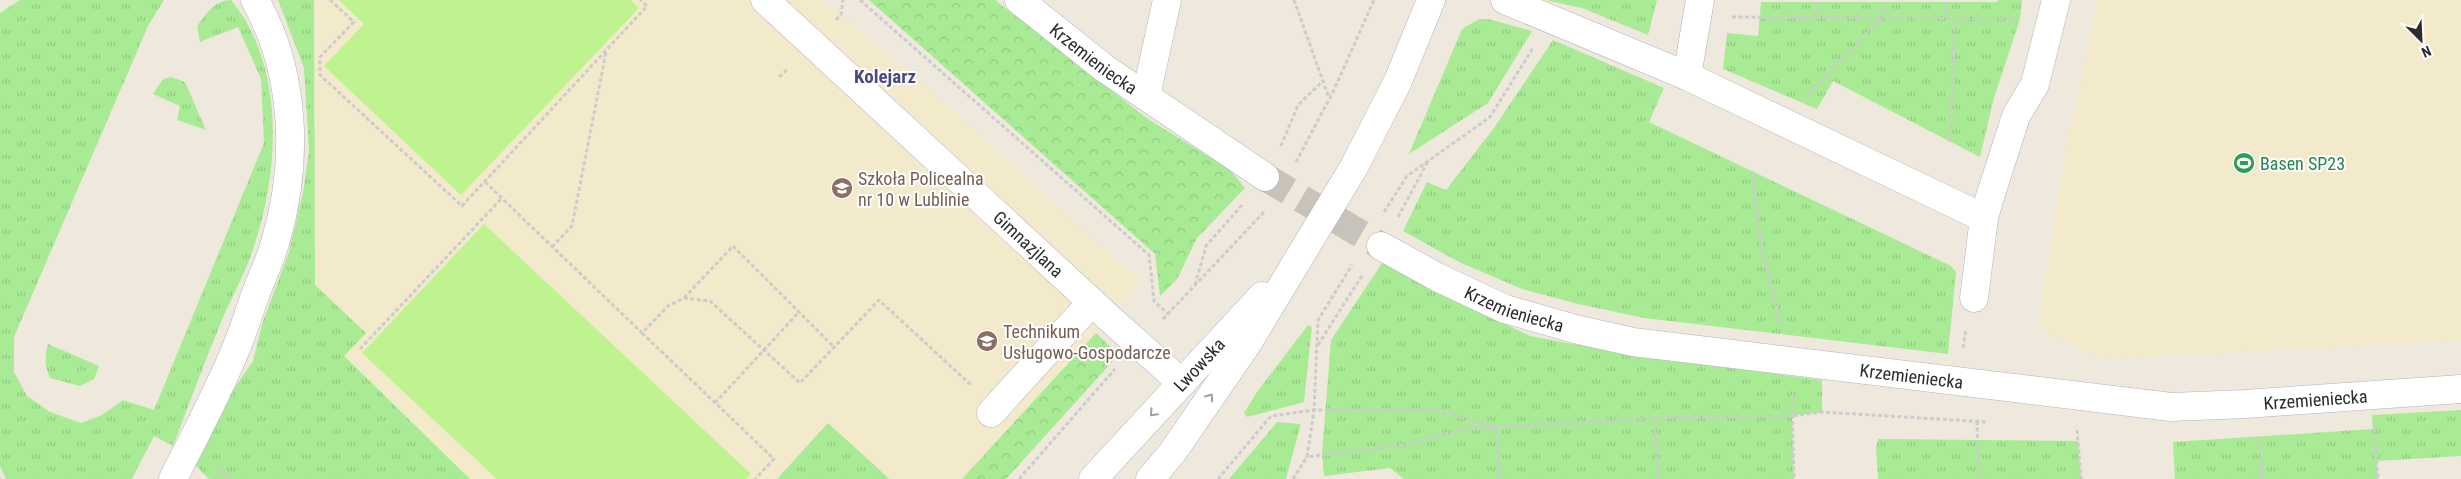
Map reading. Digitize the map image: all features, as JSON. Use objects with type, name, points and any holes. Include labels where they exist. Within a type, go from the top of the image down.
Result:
[{"type":"street","points":[[173,479],[237,346],[275,242],[286,192],[291,148],[288,95],[281,56],[269,26],[255,0]]},
{"type":"street","name":"Gimnazjlana","points":[[765,0],[1182,383]]},
{"type":"street","name":"Krzemieniecka","points":[[1019,0],[1104,68],[1265,177]]},
{"type":"street","name":"Krzemieniecka","points":[[1146,96],[1167,0]]},
{"type":"street","name":"Lwowska","points":[[1150,479],[1172,453],[1247,344],[1354,168],[1398,81],[1431,0]]},
{"type":"street","points":[[1505,0],[1688,76],[1984,218]]},
{"type":"street","points":[[1688,76],[1699,8]]},
{"type":"street","points":[[1974,298],[1984,218],[2016,116],[2035,84],[2053,12]]},
{"type":"street","name":"Krzemieniecka","points":[[1381,246],[1437,277],[1505,310],[1633,342],[2171,407],[2245,404],[2461,389]]},
{"type":"street","name":"Lwowska","points":[[1093,479],[1304,248]]},
{"type":"street","points":[[993,410],[1092,302]]},
{"type":"path","points":[[330,0],[354,22],[320,57],[320,75],[462,206],[647,6],[640,0]]},
{"type":"path","points":[[860,0],[1149,255],[1154,300],[1168,314]]},
{"type":"path","points":[[1294,0],[1329,98]]},
{"type":"path","points":[[1294,166],[1329,98],[1374,0]]},
{"type":"path","points":[[1817,2],[1817,17]]},
{"type":"path","points":[[1782,121],[1882,18],[1885,2]]},
{"type":"path","points":[[1946,3],[1947,19]]},
{"type":"path","points":[[1699,8],[1817,17],[1947,19],[2020,19],[2053,12]]},
{"type":"path","points":[[1950,142],[1955,18]]},
{"type":"path","points":[[552,247],[572,226],[606,51]]},
{"type":"path","points":[[1280,148],[1298,105],[1323,81]]},
{"type":"path","points":[[1318,346],[1381,246],[1430,158]]},
{"type":"path","points":[[1752,171],[1760,238],[1778,317]]},
{"type":"path","points":[[485,182],[774,459],[755,479]]},
{"type":"path","points":[[360,349],[502,198]]},
{"type":"path","points":[[1195,286],[1206,246],[1244,203]]},
{"type":"path","points":[[1019,479],[1139,344],[1256,222],[1268,206]]},
{"type":"path","points":[[642,332],[668,306],[684,298],[733,246],[834,348]]},
{"type":"path","points":[[684,298],[710,300],[800,383],[879,300],[993,410]]},
{"type":"path","points":[[715,404],[799,312]]},
{"type":"path","points":[[1293,479],[1307,457],[1314,410],[1439,410],[1496,428]]},
{"type":"path","points":[[1307,457],[1409,444],[1462,430],[1654,418],[1792,416],[1822,412],[1995,423]]},
{"type":"path","points":[[1792,416],[1794,479]]},
{"type":"path","points":[[1654,418],[1659,479]]},
{"type":"path","points":[[2373,421],[2378,479]]},
{"type":"path","points":[[1976,422],[1979,479]]},
{"type":"path","points":[[1496,428],[1500,479]]},
{"type":"path","points":[[2068,428],[2087,429]]},
{"type":"path","points":[[2259,428],[2262,479]]},
{"type":"path","points":[[2077,429],[2080,479]]},
{"type":"shaded area","points":[[314,0],[821,0],[841,14],[940,99],[1141,282],[962,479],[889,479],[828,423],[777,479],[470,479],[344,356],[366,332],[315,285]]},
{"type":"shaded area","points":[[2098,0],[2461,0],[2461,340],[2102,359],[2038,328],[2065,152]]},
{"type":"green space","points":[[20,0],[164,0],[148,26],[14,337],[14,372],[27,396],[50,412],[81,423],[102,415],[123,400],[154,410],[264,143],[261,79],[238,27],[200,42],[197,26],[207,12],[220,2],[231,0],[240,12],[259,50],[267,77],[273,133],[272,161],[268,190],[252,253],[221,322],[173,446],[154,436],[132,479],[6,479],[0,466],[0,13]]},
{"type":"green space","points":[[278,0],[314,0],[315,285],[366,333],[344,356],[470,479],[209,479],[187,457],[253,361],[262,324],[289,252],[303,193],[309,151],[304,68]]},
{"type":"green space","points":[[339,0],[631,0],[639,8],[461,195],[324,66],[364,24]]},
{"type":"green space","points":[[869,0],[995,0],[1148,119],[1229,169],[1245,188],[1197,238],[1177,279],[1160,296],[1155,254]]},
{"type":"green space","points":[[1545,0],[1657,0],[1648,35],[1582,8]]},
{"type":"green space","points":[[1998,0],[2022,0],[2020,19],[1994,98],[1980,157],[1833,81],[1817,109],[1723,69],[1727,33],[1758,36],[1761,2],[1997,2]]},
{"type":"green space","points":[[1479,19],[1488,19],[1532,31],[1488,103],[1409,154],[1462,29]]},
{"type":"green space","points":[[1553,40],[1664,88],[1649,122],[1951,266],[1956,272],[1948,354],[1644,318],[1578,304],[1522,289],[1459,262],[1403,231],[1427,182],[1446,190],[1494,128]]},
{"type":"green space","points":[[171,77],[185,82],[206,130],[177,120],[180,106],[153,94],[163,79]]},
{"type":"green space","points":[[484,224],[751,474],[746,479],[497,479],[362,353]]},
{"type":"green space","points":[[1386,257],[1470,307],[1530,336],[1631,355],[1822,380],[1822,412],[1792,416],[1794,479],[1404,479],[1390,468],[1324,476],[1322,453],[1331,340]]},
{"type":"green space","points":[[1308,325],[1312,327],[1304,402],[1247,417],[1244,413],[1257,392]]},
{"type":"green space","points":[[1096,333],[1111,347],[1113,361],[1006,479],[962,479]]},
{"type":"green space","points":[[48,344],[99,366],[94,379],[80,386],[50,378],[46,361]]},
{"type":"green space","points":[[2461,410],[2461,456],[2376,461],[2378,479],[2175,479],[2173,442],[2373,429],[2372,415]]},
{"type":"green space","points":[[1277,422],[1301,424],[1286,479],[1229,479]]},
{"type":"green space","points":[[828,423],[883,473],[889,479],[777,479]]},
{"type":"green space","points":[[1878,439],[2078,441],[2081,479],[1878,479],[1876,447]]},
{"type":"tunnel","points":[[1265,177],[1381,246]]},
{"type":"place","name":"Basen SP23","points":[[2244,163]]},
{"type":"place","name":"Szkoła Policealna nr 10 w Lublinie","points":[[842,188]]},
{"type":"place","name":"Technikum Usługowo-Gospodarcze","points":[[987,341]]},
{"type":"district","name":"Kolejarz","points":[[885,76]]}]
